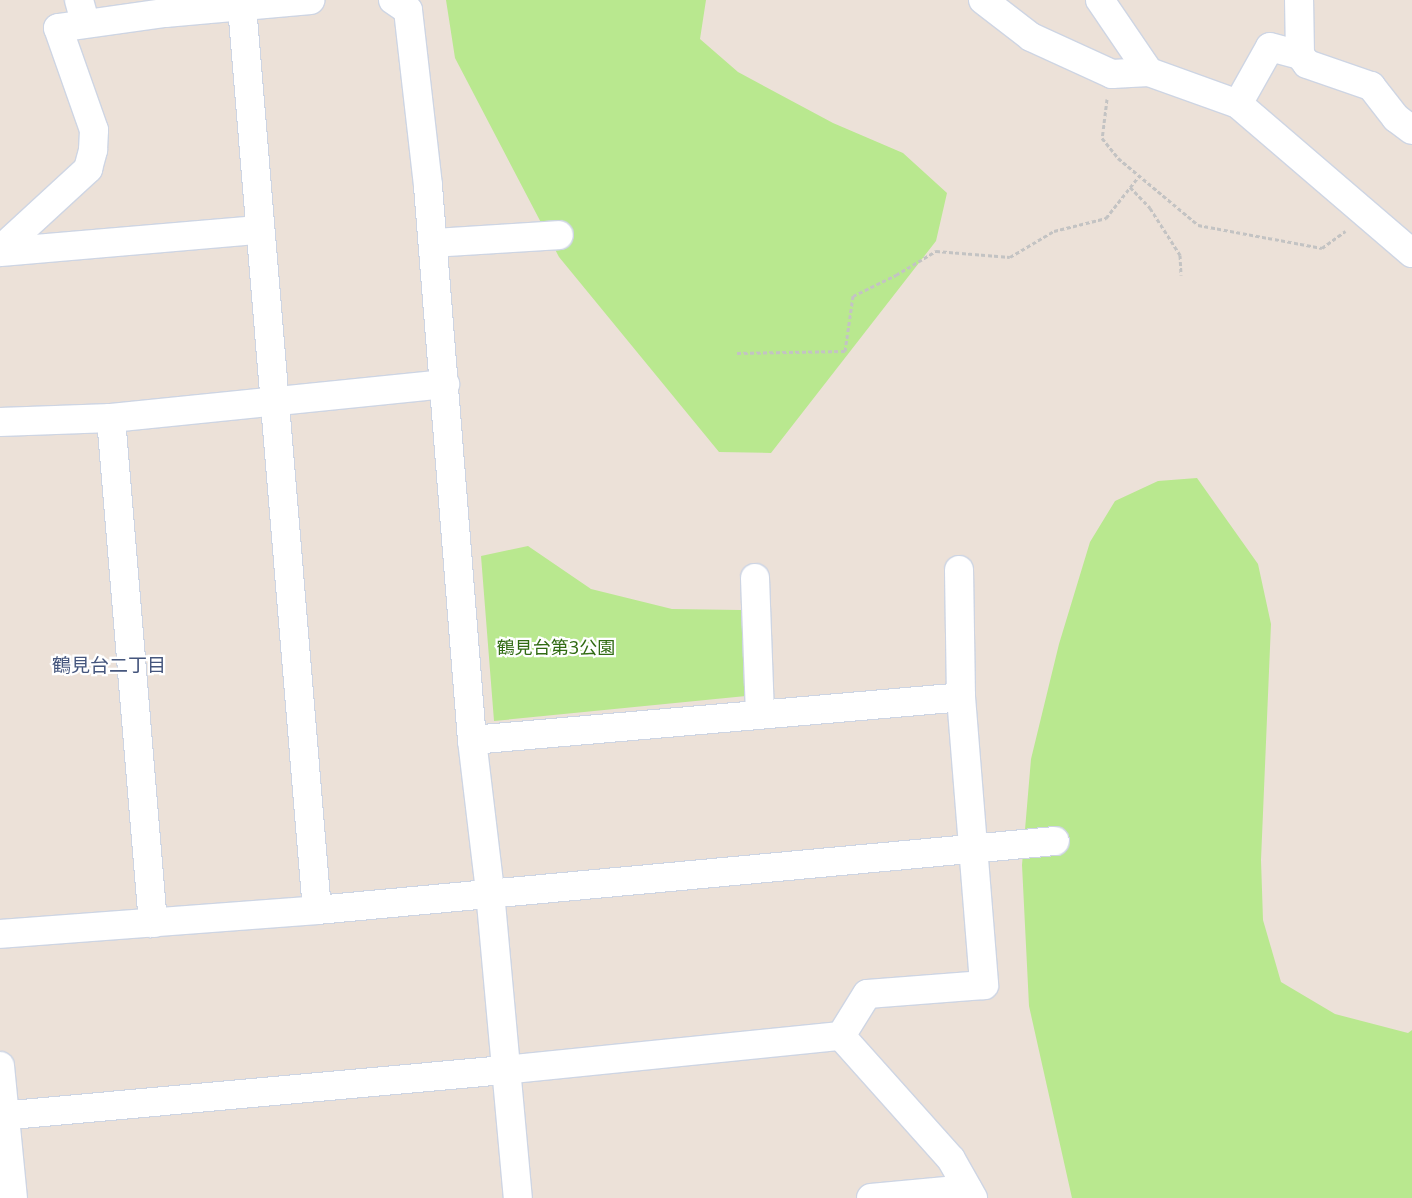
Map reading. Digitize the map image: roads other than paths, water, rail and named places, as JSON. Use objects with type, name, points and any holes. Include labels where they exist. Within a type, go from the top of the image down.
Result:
[{"type":"street","points":[[0,251],[88,169],[94,130],[58,28],[82,11],[242,6],[310,0]]},
{"type":"street","points":[[393,0],[408,10],[433,243],[472,740],[490,892],[504,1070],[518,1198]]},
{"type":"street","points":[[983,0],[1031,37],[1112,74],[1149,72],[1238,104],[1412,253]]},
{"type":"street","points":[[1100,0],[1149,72]]},
{"type":"street","points":[[1299,0],[1300,55],[1307,64],[1371,86],[1396,118],[1412,130]]},
{"type":"street","points":[[242,6],[259,230],[318,910]]},
{"type":"street","points":[[1238,104],[1270,47],[1300,55]]},
{"type":"street","points":[[0,251],[259,230]]},
{"type":"street","points":[[433,243],[559,235]]},
{"type":"street","points":[[0,422],[110,418],[445,384]]},
{"type":"street","points":[[110,418],[153,923]]},
{"type":"street","points":[[841,1036],[867,994],[984,985],[975,846],[961,697],[959,570]]},
{"type":"street","points":[[755,578],[760,714]]},
{"type":"street","points":[[472,740],[961,697]]},
{"type":"street","points":[[0,934],[318,910],[975,846],[1054,841]]},
{"type":"street","points":[[3,1115],[504,1070],[841,1036]]},
{"type":"street","points":[[841,1036],[951,1159],[970,1193],[871,1198]]},
{"type":"street","points":[[0,1066],[3,1115],[13,1198]]},
{"type":"district","name":"鶴見台二丁目","points":[[109,666]]},
{"type":"park label","name":"鶴見台第3公園","points":[[556,647]]}]
